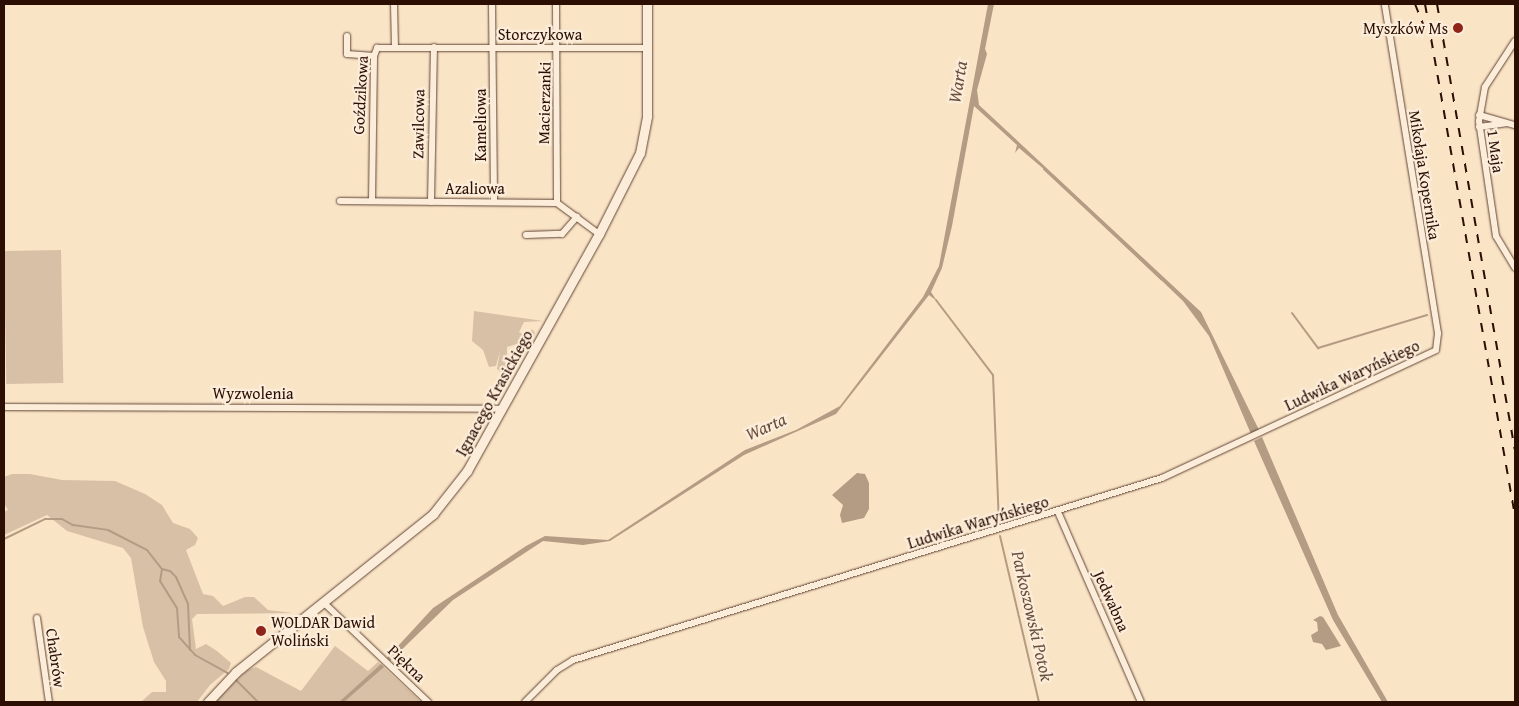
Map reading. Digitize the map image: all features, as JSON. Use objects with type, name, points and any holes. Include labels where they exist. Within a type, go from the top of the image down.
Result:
[{"type":"street","points":[[394,4],[395,48]]},
{"type":"street","name":"Kameliowa","points":[[492,4],[494,48],[494,202]]},
{"type":"street","name":"Macierzanki","points":[[556,4],[558,47],[557,203]]},
{"type":"street","name":"Ignacego Krasickiego","points":[[208,702],[229,678],[324,603],[445,501],[467,471],[599,234],[640,153],[647,116],[647,4]]},
{"type":"street","name":"Mikołaja Kopernika","points":[[1385,4],[1438,333],[1436,350]]},
{"type":"street","points":[[347,36],[348,54],[374,56]]},
{"type":"street","name":"1 Maja","points":[[1515,41],[1485,87],[1479,115],[1479,127],[1496,236],[1515,268]]},
{"type":"street","name":"Goździkowa","points":[[372,201],[374,56],[377,48],[434,47]]},
{"type":"street","name":"Storczykowa","points":[[434,47],[647,48]]},
{"type":"street","name":"Zawilcowa","points":[[431,202],[434,47]]},
{"type":"street","points":[[1479,115],[1515,125]]},
{"type":"street","points":[[1479,127],[1508,123]]},
{"type":"street","name":"Azaliowa","points":[[340,201],[557,203]]},
{"type":"street","points":[[557,203],[599,234]]},
{"type":"street","points":[[526,234],[562,234],[577,217]]},
{"type":"street","name":"Ludwika Waryńskiego","points":[[526,702],[557,670],[578,658],[1058,512],[1162,478],[1436,350]]},
{"type":"street","name":"Wyzwolenia","points":[[4,407],[502,409]]},
{"type":"street","name":"Jedwabna","points":[[1058,512],[1141,702]]},
{"type":"street","name":"Piękna","points":[[324,603],[428,702]]},
{"type":"street","name":"Chabrów","points":[[36,618],[49,702]]},
{"type":"shaded area","points":[[988,4],[994,4],[985,49],[987,54],[977,90],[979,105],[1201,312],[1259,430],[1251,434],[1209,336],[1183,301],[1052,176],[1019,148],[1015,153],[1017,145],[974,106],[952,226],[942,268],[931,292],[937,301],[929,295],[836,414],[744,455],[610,541],[583,545],[543,541],[453,600],[390,661],[387,658],[433,608],[526,546],[545,536],[608,540],[745,450],[796,430],[840,406],[923,297],[939,266]]},
{"type":"shaded area","points":[[61,250],[63,383],[6,384],[4,251]]},
{"type":"shaded area","points":[[474,311],[543,321],[524,322],[519,332],[527,337],[532,329],[535,333],[528,346],[529,353],[520,343],[507,347],[507,362],[519,362],[514,371],[504,374],[497,369],[500,351],[496,366],[489,367],[483,350],[472,341]]},
{"type":"shaded area","points":[[1262,437],[1338,615],[1388,702],[1382,702],[1333,620],[1254,441]]},
{"type":"shaded area","points":[[857,473],[865,474],[869,483],[869,509],[864,518],[842,523],[840,515],[843,505],[832,495]]},
{"type":"shaded area","points":[[12,474],[30,474],[62,480],[115,481],[145,494],[162,505],[173,523],[190,529],[198,538],[195,545],[186,550],[203,594],[213,596],[223,606],[245,597],[254,597],[268,610],[293,613],[197,614],[192,619],[196,649],[206,644],[231,663],[229,669],[210,685],[197,702],[141,702],[152,692],[166,692],[166,681],[154,662],[143,627],[131,558],[123,548],[67,531],[47,515],[4,535],[4,512],[8,510],[4,503],[4,477]]},
{"type":"shaded area","points":[[1320,616],[1323,617],[1341,646],[1326,650],[1322,644],[1313,642],[1311,635],[1318,631],[1317,622],[1313,620]]},
{"type":"shaded area","points":[[335,646],[368,671],[378,662],[421,702],[214,702],[247,670],[256,667],[301,691]]},
{"type":"shaded area","points":[[381,664],[384,667],[344,702],[339,702]]},
{"type":"waterway","points":[[1044,169],[1161,279]]},
{"type":"waterway","name":"Parkoszowski Potok","points":[[936,300],[993,375],[999,523]]},
{"type":"waterway","points":[[1292,313],[1318,348],[1427,315]]},
{"type":"waterway","points":[[4,539],[45,519],[62,519],[73,525],[108,530],[147,550],[162,569],[160,581],[177,608],[179,637],[195,655],[227,673]]},
{"type":"waterway","name":"Parkoszowski Potok","points":[[1000,536],[1039,702]]},
{"type":"waterway","points":[[162,569],[170,571],[176,577],[188,604],[190,650]]},
{"type":"waterway","points":[[235,679],[258,702]]},
{"type":"railway","points":[[1415,4],[1424,26]]},
{"type":"railway","points":[[1425,4],[1515,516]]},
{"type":"railway","points":[[1437,4],[1515,449]]},
{"type":"place","name":"Myszków Ms","points":[[1458,28]]},
{"type":"place","name":"WOLDAR Dawid Woliński","points":[[261,631]]},
{"type":"water label","name":"Warta","points":[[958,82]]},
{"type":"water label","name":"Warta","points":[[766,427]]}]
